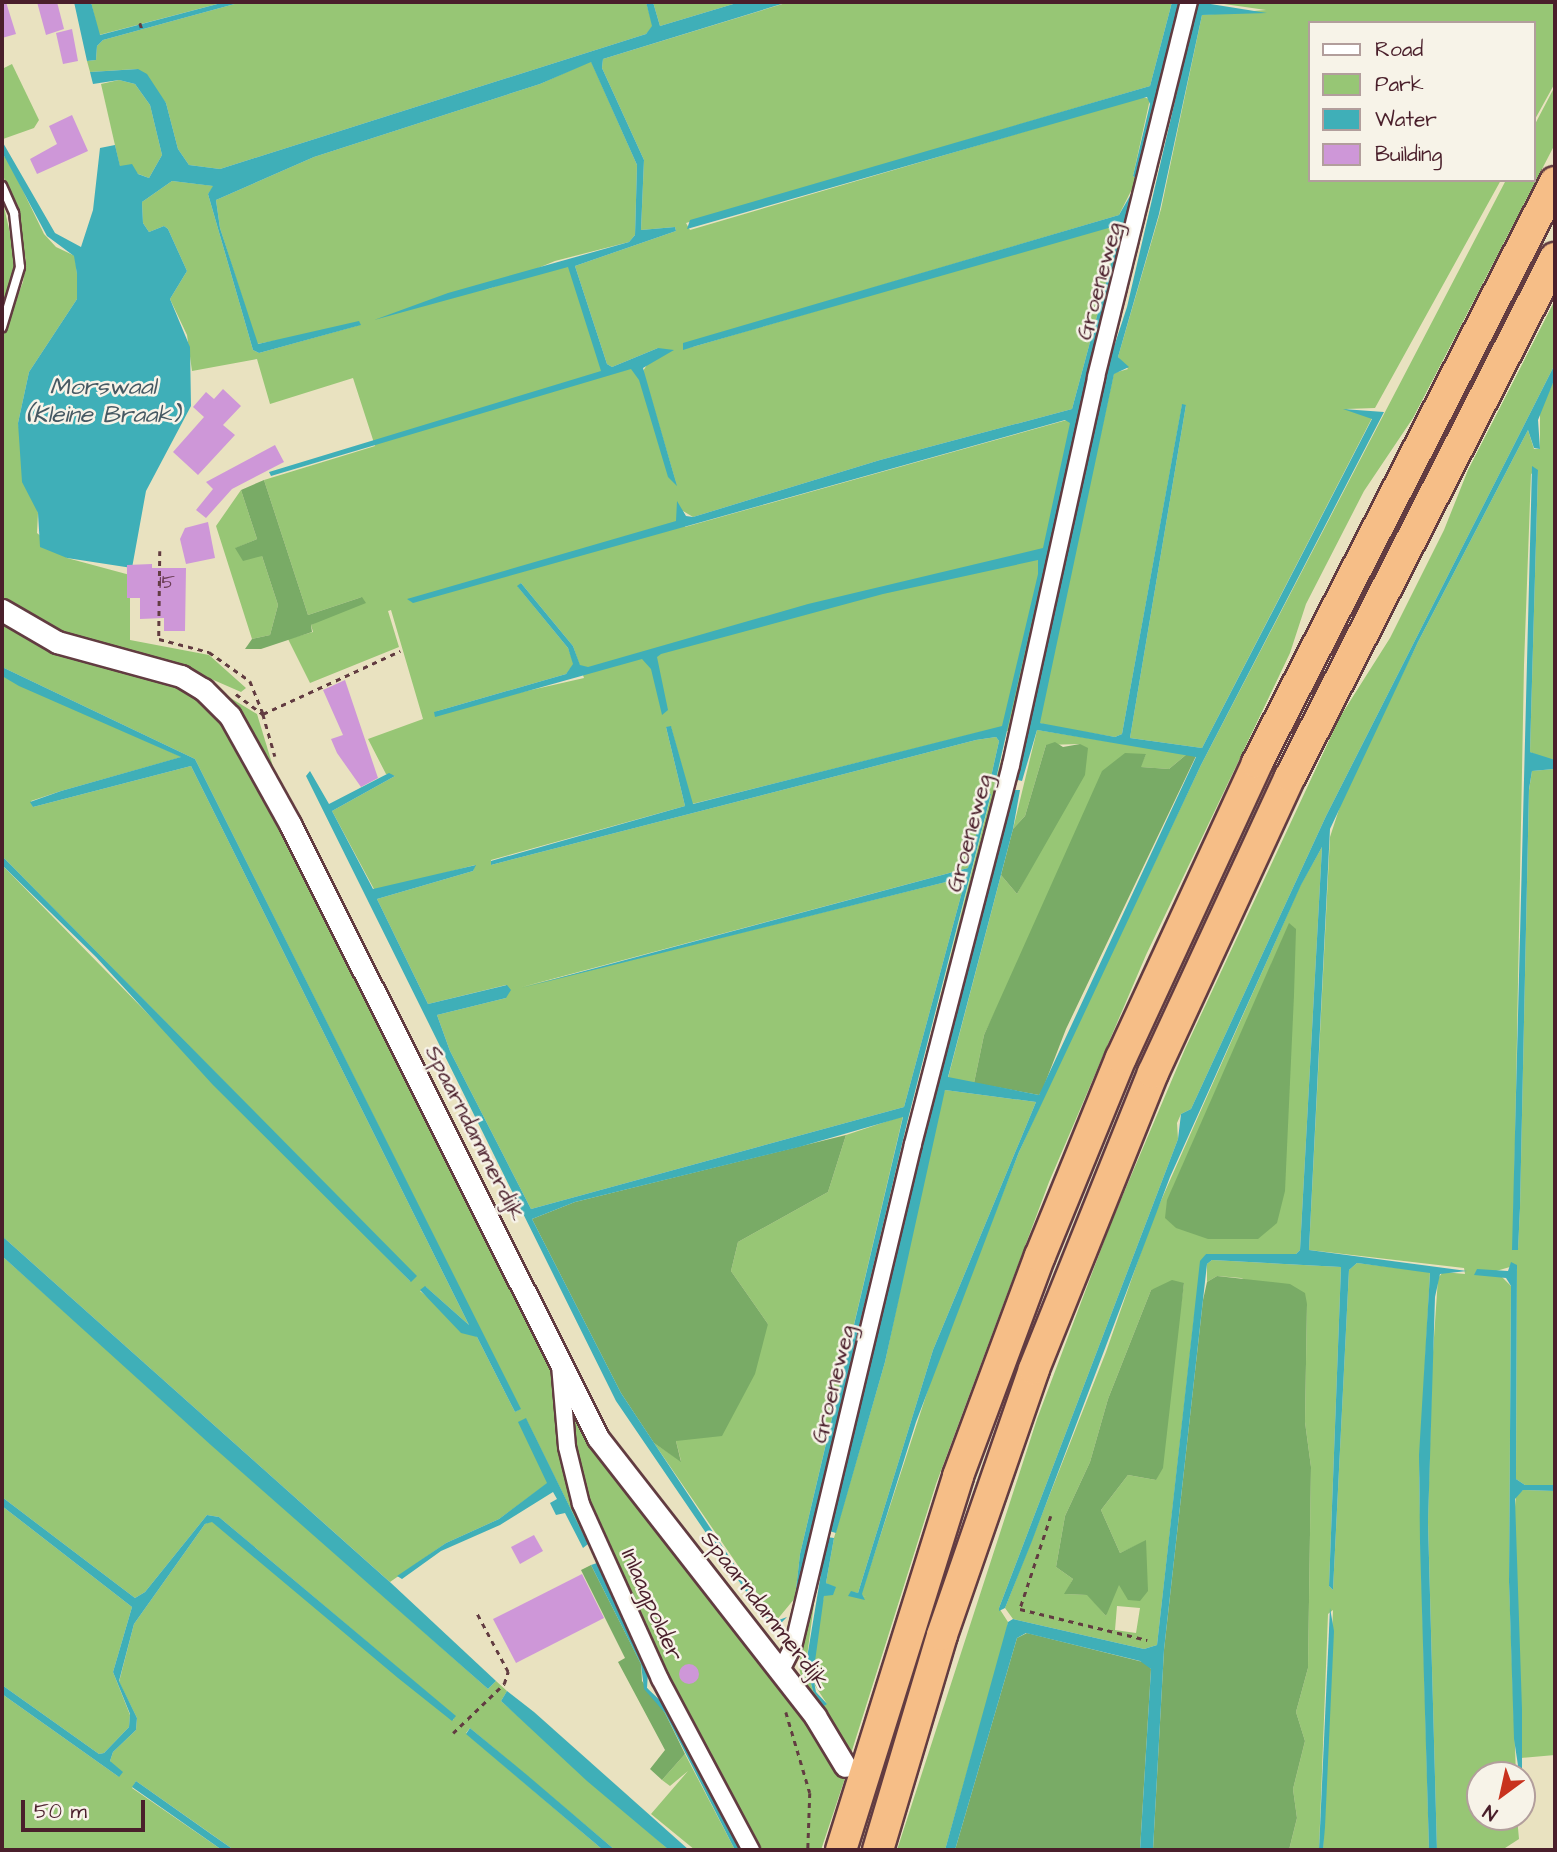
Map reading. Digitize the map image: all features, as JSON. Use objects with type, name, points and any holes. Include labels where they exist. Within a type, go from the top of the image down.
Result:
[{"type":"highway","points":[[841,1850],[958,1476],[1041,1255],[1121,1058],[1257,763],[1555,182]]},
{"type":"highway","points":[[878,1850],[942,1634],[1034,1369],[1153,1073],[1290,777],[1555,258]]},
{"type":"street","name":"Groeneweg","points":[[780,1672],[793,1647],[913,1144],[1011,765],[1096,377],[1189,2]]},
{"type":"street","name":"Spaarndammerdijk","points":[[2,610],[57,642],[181,676],[203,689],[229,716],[290,824],[605,1448],[794,1690],[845,1766]]},
{"type":"street","name":"Inlaagpolder","points":[[560,1362],[566,1447],[581,1504],[660,1679],[751,1850]]},
{"type":"lane","points":[[2,186],[13,213],[20,267],[2,327]]},
{"type":"path","points":[[140,23],[143,32]]},
{"type":"path","points":[[160,551],[159,639],[209,652],[250,681],[263,714],[400,651]]},
{"type":"path","points":[[1051,1516],[1020,1609],[1147,1640]]},
{"type":"path","points":[[453,1734],[504,1684],[508,1672],[476,1612]]},
{"type":"path","points":[[794,1690],[786,1710],[810,1793],[808,1850]]},
{"type":"green space","points":[[91,2],[225,2],[99,35]]},
{"type":"green space","points":[[242,2],[646,2],[653,26],[646,34],[220,169],[189,165],[178,149],[166,103],[137,69],[90,72],[87,61],[96,60],[97,46],[103,40]]},
{"type":"green space","points":[[653,2],[740,2],[660,26]]},
{"type":"green space","points":[[789,2],[1172,2],[1150,86],[686,223],[690,230],[1142,97],[1150,99],[1133,176],[1137,179],[1119,215],[683,344],[683,349],[696,346],[1106,226],[1119,234],[1072,409],[880,460],[693,517],[683,511],[685,527],[1081,416],[1012,730],[930,1037],[991,795],[987,793],[968,868],[522,987],[966,877],[904,1107],[531,1209],[450,1051],[437,1015],[506,998],[506,985],[428,1004],[377,899],[473,871],[475,865],[375,891],[332,811],[395,776],[386,774],[368,739],[423,719],[391,610],[388,611],[399,647],[310,683],[288,639],[313,632],[311,625],[362,597],[308,615],[264,480],[375,446],[353,378],[270,404],[257,359],[192,371],[187,335],[170,299],[187,271],[168,229],[164,226],[149,232],[143,223],[142,202],[172,181],[214,186],[208,194],[253,350],[259,353],[360,325],[257,344],[220,228],[216,200],[314,157],[540,84],[591,61],[637,165],[635,235],[629,242],[555,261],[485,290],[569,261],[608,375],[639,366],[677,486],[643,371],[658,348],[612,367],[607,364],[575,266],[676,231],[675,227],[641,230],[644,160],[602,68],[603,59]],"holes":[[[521,583],[573,646],[584,678],[434,712],[566,674],[574,664],[568,648],[518,587]],[[666,727],[671,727],[692,804],[985,731],[1009,731],[996,779],[991,777],[999,741],[996,737],[491,865],[491,860],[685,806]]]},
{"type":"green space","points":[[1210,2],[1555,2],[1555,83],[1536,117],[1536,21],[1308,21],[1308,182],[1500,182],[1375,408],[1346,409],[1372,418],[1202,748],[1130,738],[1186,405],[1182,405],[1122,734],[1115,737],[1049,726],[1040,723],[1039,716],[1114,373],[1128,369],[1118,357],[1161,209],[1202,15],[1266,10]]},
{"type":"green space","points":[[12,64],[39,120],[34,128],[3,139],[2,69]]},
{"type":"green space","points":[[119,80],[135,84],[150,105],[162,155],[149,178],[120,167],[101,84]]},
{"type":"green space","points":[[1555,86],[1555,144],[1536,181],[1536,122]]},
{"type":"green space","points":[[6,156],[44,234],[56,247],[75,256],[77,274],[77,299],[29,372],[18,423],[38,513],[37,533],[67,558],[130,575],[130,640],[209,655],[246,688],[241,692],[170,661],[69,636],[44,626],[2,597],[2,335],[23,282],[26,261],[15,206],[2,173],[2,157]]},
{"type":"green space","points":[[1505,182],[1535,182],[1413,418],[1364,491],[1306,604],[1290,653],[1146,955],[1049,1182],[936,1484],[849,1760],[803,1689],[799,1666],[808,1600],[816,1589],[806,1664],[813,1691],[827,1704],[814,1684],[814,1640],[824,1596],[835,1588],[826,1583],[834,1538],[885,1362],[941,1098],[945,1090],[1036,1102],[933,1350],[858,1593],[851,1592],[866,1597],[861,1595],[938,1359],[1019,1152],[1201,765]]},
{"type":"green space","points":[[2,198],[15,255],[13,277],[2,307]]},
{"type":"green space","points":[[1555,300],[1555,364],[1326,816],[1191,1109],[1181,1114],[1177,1123],[1178,1139],[999,1608],[1008,1622],[1006,1634],[945,1850],[897,1850],[1037,1419],[1111,1223],[1185,1049],[1340,717],[1390,638],[1444,530],[1468,470]]},
{"type":"green space","points":[[1555,378],[1555,763],[1555,1485],[1525,1485],[1516,1479],[1517,1265],[1496,1271],[1511,1286],[1509,1582],[1515,1761],[1466,1761],[1466,1831],[1518,1831],[1519,1839],[1502,1850],[1437,1850],[1428,1522],[1432,1367],[1438,1278],[1443,1272],[1465,1274],[1464,1268],[1309,1250],[1330,837],[1344,794],[1418,642],[1528,430],[1534,449],[1540,449],[1540,411]],"holes":[[[1538,470],[1530,752],[1555,763],[1554,769],[1532,771],[1529,790],[1520,1208],[1518,1249],[1513,1250],[1524,665],[1531,474]]]},
{"type":"green space","points":[[264,480],[308,615],[362,597],[366,603],[311,625],[312,632],[261,649],[245,649],[252,639],[270,635],[278,605],[262,556],[243,561],[235,548],[257,539],[241,490]]},
{"type":"green space","points":[[241,490],[257,539],[236,548],[262,556],[278,605],[270,635],[252,639],[216,526]]},
{"type":"green space","points":[[2,618],[161,675],[210,706],[245,753],[554,1363],[588,1544],[526,1419],[548,1483],[499,1519],[446,1543],[390,1582],[2,1236],[2,865],[410,1281],[416,1276],[2,856],[2,676],[182,757],[31,801],[33,807],[191,766],[469,1325],[426,1287],[420,1291],[477,1337],[515,1412],[520,1409],[195,759],[2,667]]},
{"type":"green space","points":[[206,683],[257,714],[278,783]]},
{"type":"green space","points":[[1037,730],[1187,754],[1169,769],[1140,767],[1146,754],[1004,993],[984,1035],[974,1083],[948,1078],[1001,875],[1017,894],[1033,864],[1080,744],[1046,745],[1025,816],[1013,829]]},
{"type":"green space","points":[[1055,742],[1063,747],[1080,744],[1088,748],[1085,775],[1017,894],[1001,875],[1013,829],[1025,816],[1046,745]]},
{"type":"green space","points":[[1125,753],[1146,754],[1141,767],[1169,769],[1187,754],[1196,756],[1066,1029],[1042,1091],[1039,1095],[974,1083],[984,1035],[1102,771]]},
{"type":"green space","points":[[1322,847],[1300,1250],[1296,1254],[1206,1254],[1194,1318],[1157,1645],[1144,1649],[1013,1619],[1005,1608],[1106,1352],[1152,1221],[1300,886]],"holes":[[[1184,1283],[1156,1480],[1128,1475],[1101,1510],[1120,1553],[1146,1541],[1111,1595],[1106,1616],[1088,1595],[1065,1594],[1073,1579],[1056,1567],[1065,1516],[1090,1462],[1108,1399],[1151,1290]],[[1117,1606],[1140,1608],[1136,1633],[1115,1630]]]},
{"type":"green space","points":[[1289,923],[1296,929],[1294,995],[1285,1191],[1277,1223],[1258,1239],[1208,1239],[1176,1228],[1165,1218],[1167,1200]]},
{"type":"green space","points":[[903,1116],[800,1554],[795,1598],[776,1621],[654,1443],[681,1461],[676,1441],[768,1324],[731,1271],[738,1242],[828,1192],[846,1135]]},
{"type":"green space","points":[[846,1135],[828,1192],[738,1242],[731,1271],[768,1324],[755,1374],[722,1436],[676,1441],[681,1462],[654,1443],[621,1393],[532,1219],[575,1202]]},
{"type":"green space","points":[[2,1256],[488,1689],[496,1681],[507,1691],[501,1701],[669,1850],[615,1850],[470,1728],[466,1733],[603,1850],[234,1850],[136,1781],[132,1788],[222,1850],[2,1850],[2,1694],[119,1777],[110,1761],[113,1752],[136,1730],[137,1718],[119,1682],[134,1624],[205,1524],[212,1521],[453,1720],[455,1716],[219,1517],[207,1515],[145,1592],[135,1598],[2,1497]]},
{"type":"green space","points":[[1212,1260],[1341,1267],[1329,1586],[1333,1590],[1349,1270],[1357,1263],[1430,1272],[1419,1478],[1429,1850],[1323,1850],[1333,1610],[1328,1614],[1319,1850],[1289,1850],[1297,1818],[1293,1789],[1305,1741],[1296,1712],[1308,1668],[1311,1467],[1305,1422],[1307,1304],[1241,1278],[1217,1276],[1207,1282],[1207,1264]]},
{"type":"green space","points":[[1217,1276],[1290,1284],[1305,1293],[1307,1304],[1305,1422],[1311,1467],[1308,1668],[1296,1712],[1305,1741],[1293,1789],[1297,1818],[1289,1850],[1153,1850],[1164,1650],[1203,1300],[1207,1282]]},
{"type":"green space","points":[[1172,1280],[1184,1283],[1163,1468],[1156,1480],[1128,1475],[1101,1510],[1120,1553],[1146,1540],[1148,1591],[1140,1601],[1128,1600],[1119,1585],[1106,1616],[1087,1595],[1064,1594],[1073,1579],[1056,1567],[1065,1516],[1090,1462],[1108,1399],[1151,1290]]},
{"type":"green space","points":[[565,1387],[825,1745],[845,1778],[821,1850],[755,1850],[688,1721],[577,1477]]},
{"type":"green space","points":[[1523,1490],[1555,1491],[1555,1755],[1521,1758],[1514,1518],[1516,1495]]},
{"type":"green space","points":[[2,1506],[132,1607],[113,1672],[130,1715],[129,1727],[104,1753],[99,1754],[2,1685]]},
{"type":"green space","points":[[591,1565],[641,1664],[642,1681],[665,1713],[685,1754],[662,1780],[650,1769],[665,1750],[618,1662],[625,1658],[581,1570]]},
{"type":"green space","points":[[1027,1633],[1147,1663],[1151,1669],[1140,1850],[955,1850],[1017,1638]]},
{"type":"green space","points":[[685,1754],[735,1850],[695,1850],[651,1814],[688,1771],[670,1786],[662,1780]]},
{"type":"water","points":[[74,2],[91,2],[100,35],[225,2],[242,2],[103,40],[97,46],[96,60],[87,61]]},
{"type":"water","name":"Morswaal (Kleine Braak)","points":[[646,2],[653,2],[660,26],[740,2],[788,2],[603,59],[602,68],[644,160],[641,230],[675,227],[676,231],[575,266],[607,364],[612,367],[658,348],[674,350],[643,368],[677,486],[668,477],[639,380],[631,369],[271,476],[269,472],[601,371],[568,267],[374,320],[448,293],[629,242],[635,235],[637,165],[591,62],[540,84],[314,157],[216,200],[220,228],[258,344],[359,321],[361,325],[259,353],[253,350],[208,194],[213,186],[172,181],[142,202],[143,223],[149,232],[164,226],[168,229],[187,271],[170,299],[190,347],[191,406],[146,491],[132,568],[67,558],[40,547],[38,513],[22,482],[18,423],[29,372],[77,299],[77,274],[74,256],[47,236],[2,152],[2,141],[55,233],[81,247],[93,210],[100,148],[115,145],[120,166],[132,164],[138,174],[149,178],[162,155],[150,105],[135,84],[119,80],[93,84],[90,72],[138,69],[147,74],[166,103],[178,149],[189,165],[220,169],[646,34],[652,26]]},
{"type":"water","points":[[1172,2],[1181,2],[1137,179],[1133,176],[1150,104],[1147,97],[687,229],[690,220],[1150,86]]},
{"type":"water","points":[[1198,2],[1267,13],[1202,15],[1159,214],[1118,357],[1129,367],[1114,374],[1040,723],[1115,737],[1122,734],[1182,404],[1186,405],[1130,738],[1202,748],[1372,419],[1343,409],[1384,412],[1201,765],[1019,1152],[916,1422],[862,1594],[865,1600],[848,1596],[851,1591],[858,1593],[933,1350],[1036,1102],[945,1090],[885,1362],[836,1533],[829,1531],[919,1151],[1013,790],[1020,790],[1013,829],[948,1077],[1039,1095],[1196,757],[1037,730],[1022,781],[1014,779],[1106,371],[1127,307]]},
{"type":"water","points":[[1131,194],[1135,199],[1081,406],[996,779],[991,777],[999,741],[996,737],[491,865],[491,861],[685,806],[666,727],[671,726],[693,804],[1002,726],[1038,574],[1038,560],[883,594],[661,654],[657,657],[668,710],[662,715],[651,669],[642,659],[435,717],[434,712],[566,674],[573,664],[568,648],[517,586],[521,583],[573,646],[580,665],[588,667],[808,604],[1043,548],[1070,423],[1065,420],[413,603],[407,599],[676,521],[677,501],[686,516],[693,517],[880,460],[1072,409],[1119,234],[1112,227],[683,350],[683,343],[1119,215]]},
{"type":"water","points":[[1555,364],[1555,378],[1538,420],[1540,449],[1534,448],[1528,430],[1418,642],[1330,829],[1309,1250],[1467,1271],[1440,1274],[1435,1297],[1428,1522],[1437,1850],[1429,1850],[1420,1543],[1419,1455],[1430,1273],[1357,1263],[1349,1270],[1333,1590],[1329,1586],[1341,1267],[1212,1260],[1207,1264],[1164,1650],[1153,1850],[1140,1850],[1151,1669],[1140,1661],[1026,1633],[1017,1638],[955,1850],[945,1850],[1008,1622],[1013,1619],[1144,1649],[1157,1645],[1200,1261],[1206,1254],[1296,1254],[1300,1250],[1322,847],[1301,885],[1170,1177],[1032,1541],[1005,1608],[999,1611],[999,1608],[1178,1139],[1181,1114],[1191,1109],[1326,816]]},
{"type":"water","points":[[1532,466],[1538,470],[1530,752],[1555,760],[1554,769],[1532,771],[1529,789],[1520,1208],[1518,1250],[1512,1250]]},
{"type":"water","points":[[2,667],[195,759],[521,1409],[515,1412],[477,1337],[461,1333],[420,1290],[425,1286],[469,1325],[191,766],[33,807],[30,802],[61,791],[181,757],[19,686],[2,676]]},
{"type":"water","points":[[310,771],[329,804],[389,773],[395,776],[332,811],[373,889],[476,865],[473,871],[377,899],[428,1004],[507,985],[511,990],[506,998],[437,1015],[450,1051],[531,1209],[904,1107],[966,877],[521,988],[968,868],[986,793],[991,794],[907,1123],[795,1598],[800,1554],[903,1117],[799,1147],[575,1202],[532,1219],[621,1393],[750,1588],[776,1621],[787,1617],[781,1623],[764,1618],[616,1401],[306,776]]},
{"type":"water","points":[[2,856],[417,1276],[411,1282],[213,1085],[96,957],[2,865]]},
{"type":"water","points":[[2,1236],[391,1583],[496,1681],[488,1689],[212,1446],[2,1256]]},
{"type":"water","points":[[1511,1262],[1517,1265],[1516,1479],[1525,1485],[1555,1485],[1555,1491],[1523,1490],[1515,1499],[1522,1761],[1517,1761],[1514,1739],[1509,1582],[1511,1286],[1506,1278],[1474,1275],[1477,1269],[1508,1271]]},
{"type":"water","points":[[526,1418],[588,1544],[583,1548],[565,1513],[556,1515],[550,1503],[557,1499],[553,1492],[500,1525],[441,1551],[402,1579],[397,1576],[446,1543],[499,1519],[547,1483],[518,1422]]},
{"type":"water","points":[[2,1497],[135,1598],[145,1592],[207,1515],[219,1517],[456,1716],[452,1721],[212,1522],[205,1524],[134,1624],[119,1681],[137,1718],[136,1730],[113,1752],[110,1761],[123,1772],[119,1777],[2,1694],[2,1685],[99,1754],[104,1753],[129,1727],[130,1714],[113,1672],[132,1607],[2,1506]]},
{"type":"water","points":[[827,1537],[834,1538],[826,1583],[836,1587],[833,1595],[824,1596],[813,1676],[816,1692],[827,1704],[824,1706],[813,1691],[806,1664]]},
{"type":"water","points":[[597,1563],[648,1672],[647,1688],[666,1706],[740,1850],[735,1850],[665,1713],[644,1689],[641,1664],[591,1565]]},
{"type":"water","points":[[1330,1608],[1334,1631],[1325,1827],[1323,1850],[1319,1850]]},
{"type":"water","points":[[507,1691],[689,1850],[669,1850],[587,1781],[501,1701]]},
{"type":"water","points":[[470,1728],[615,1850],[603,1850],[466,1734]]},
{"type":"water","points":[[136,1781],[234,1850],[222,1850],[132,1787]]},
{"type":"building","points":[[2,2],[6,2],[16,34],[2,38]]},
{"type":"building","points":[[37,2],[57,2],[64,29],[46,35]]},
{"type":"building","points":[[72,29],[78,61],[63,64],[56,33]]},
{"type":"building","points":[[72,115],[88,151],[37,174],[30,159],[57,144],[49,126]]},
{"type":"building","points":[[223,389],[241,406],[223,425],[235,435],[198,475],[173,452],[204,417],[193,407],[206,392],[214,399]]},
{"type":"building","points":[[275,445],[284,462],[232,489],[206,518],[196,510],[213,489],[206,482]]},
{"type":"building","points":[[208,522],[215,558],[186,564],[180,539],[185,528]]},
{"type":"building","points":[[152,564],[152,568],[186,568],[185,631],[164,631],[164,618],[140,619],[140,598],[127,598],[127,565]]},
{"type":"building","points":[[345,680],[378,778],[361,787],[337,753],[331,739],[343,735],[323,690]]},
{"type":"building","points":[[534,1535],[543,1551],[520,1564],[511,1547]]},
{"type":"building","points":[[582,1574],[604,1618],[516,1663],[493,1619]]},
{"type":"building","points":[[685,1664],[693,1664],[699,1674],[693,1684],[685,1684],[679,1678],[679,1670]]}]
